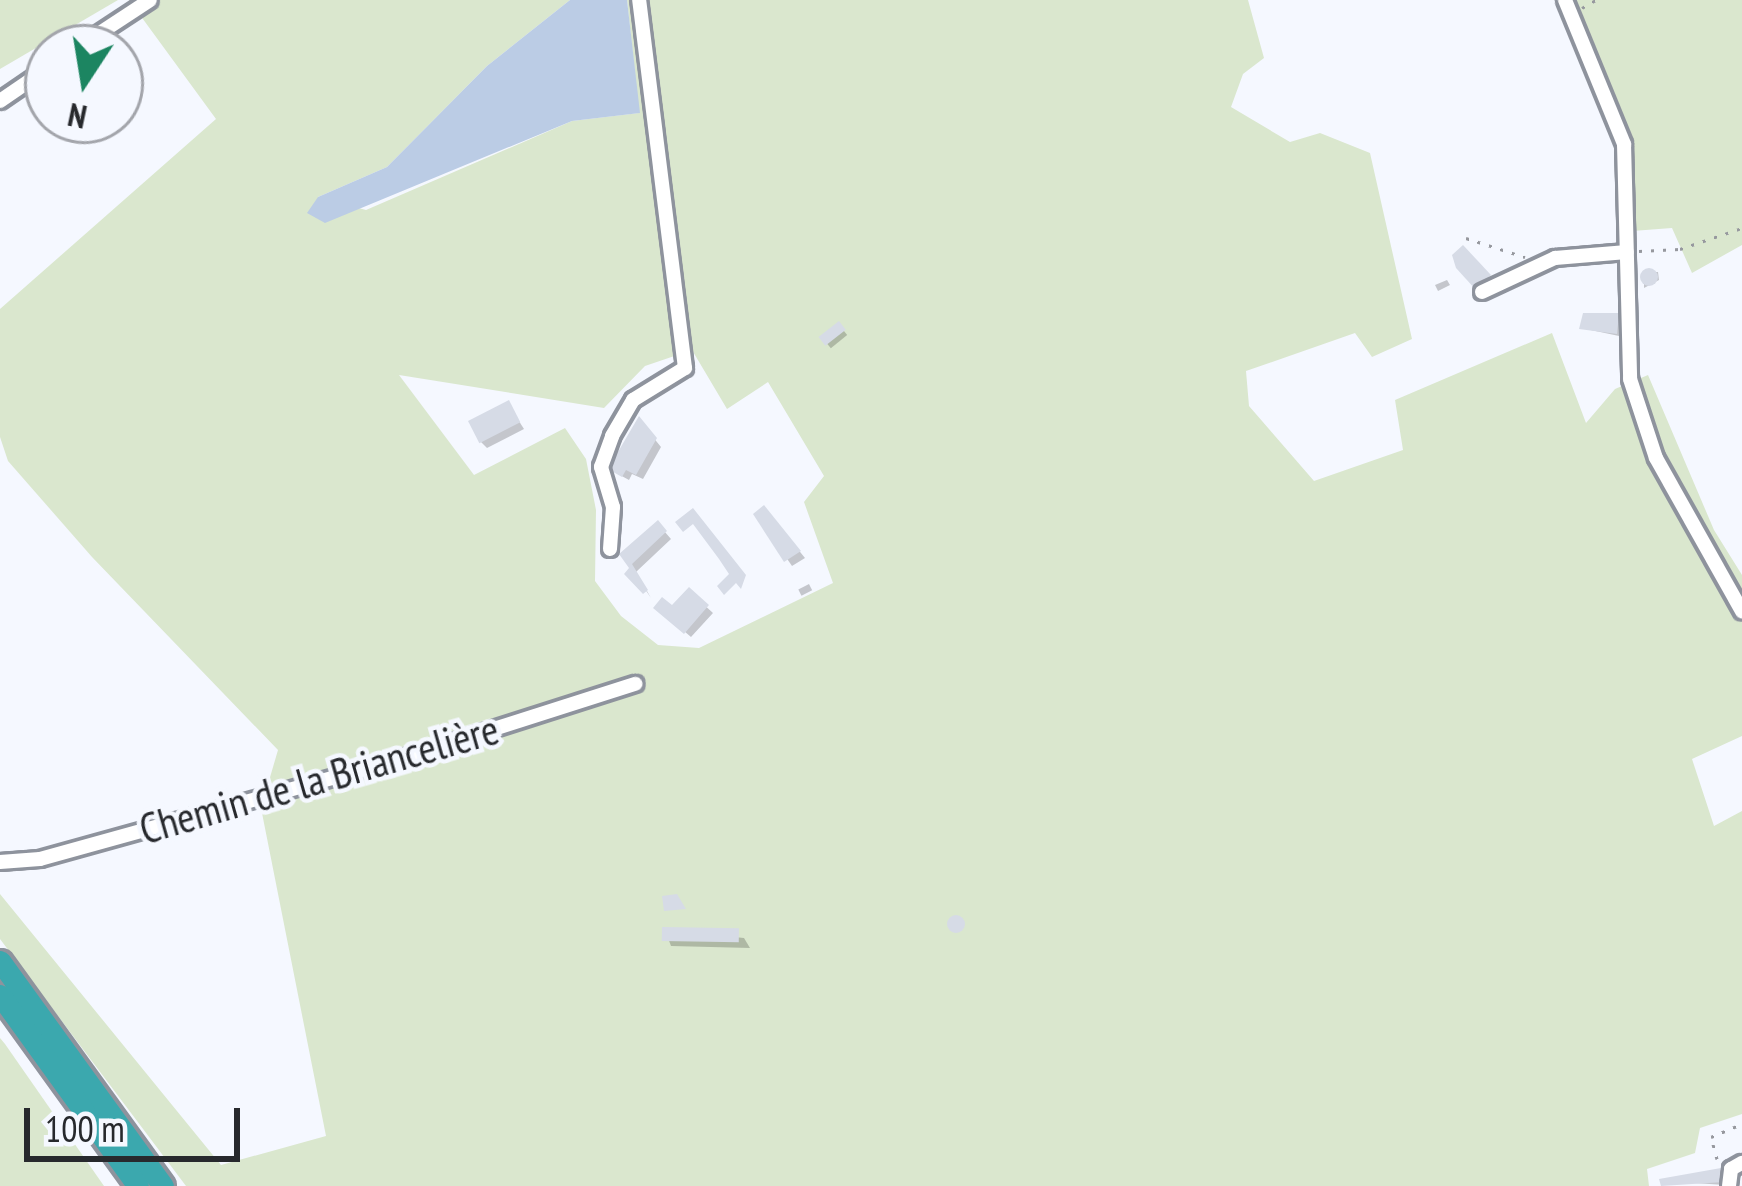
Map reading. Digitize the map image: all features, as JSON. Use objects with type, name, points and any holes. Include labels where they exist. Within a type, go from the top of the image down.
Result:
[{"type":"highway","points":[[0,962],[163,1186]]},
{"type":"highway","points":[[0,995],[138,1186]]},
{"type":"street","points":[[114,24],[150,0]]},
{"type":"street","points":[[610,549],[613,507],[601,467],[611,436],[633,400],[685,368],[639,0]]},
{"type":"street","points":[[1565,0],[1624,143],[1636,397],[1656,458],[1742,611]]},
{"type":"street","points":[[1482,292],[1536,265],[1628,252]]},
{"type":"street","name":"Chemin de la Briancelière","points":[[0,862],[40,859],[403,758],[635,684]]},
{"type":"street","points":[[1729,1186],[1736,1166]]},
{"type":"path","points":[[1628,252],[1680,248],[1742,228]]},
{"type":"path","points":[[1466,238],[1510,246],[1536,265]]},
{"type":"path","points":[[1736,1166],[1716,1158],[1711,1137],[1742,1124]]},
{"type":"green space","points":[[0,0],[118,0],[77,24],[24,24],[24,55],[0,69]]},
{"type":"green space","points":[[129,0],[570,0],[487,66],[387,167],[318,197],[366,210],[572,121],[639,113],[627,0],[1248,0],[1264,58],[1243,74],[1231,107],[1290,142],[1320,133],[1370,153],[1412,339],[1372,357],[1355,333],[1246,371],[1249,406],[1314,481],[1403,450],[1395,400],[1552,333],[1586,423],[1615,389],[1648,375],[1714,530],[1742,575],[1742,736],[1692,759],[1714,826],[1742,811],[1742,1114],[1700,1128],[1695,1153],[1647,1169],[1649,1186],[186,1186],[0,939],[0,894],[221,1165],[326,1136],[261,808],[278,750],[92,557],[8,461],[0,437],[0,309],[216,119]],"holes":[[[692,350],[727,409],[768,382],[824,476],[804,502],[833,583],[699,648],[658,645],[621,616],[595,581],[596,510],[586,459],[565,428],[474,475],[399,375],[604,408],[645,366]]]},
{"type":"green space","points":[[1556,0],[1742,0],[1742,245],[1692,273],[1672,228],[1619,232],[1617,149]]},
{"type":"green space","points":[[0,1038],[5,1044],[104,1186],[0,1186]]},
{"type":"water","points":[[570,0],[627,0],[640,113],[572,121],[325,223],[307,213],[318,197],[387,167],[487,66]]},
{"type":"building","points":[[1463,245],[1491,275],[1476,290],[1456,268],[1452,255]]},
{"type":"building","points":[[1649,268],[1658,277],[1649,286],[1640,277]]},
{"type":"building","points":[[1583,313],[1619,313],[1617,334],[1579,329]]},
{"type":"building","points":[[839,321],[846,330],[825,346],[819,337]]},
{"type":"building","points":[[509,400],[520,422],[479,443],[468,421]]},
{"type":"building","points":[[639,416],[657,438],[636,475],[626,470],[622,477],[608,469]]},
{"type":"building","points":[[764,505],[801,551],[784,562],[753,514]]},
{"type":"building","points":[[693,508],[746,575],[741,589],[736,583],[724,595],[717,586],[729,574],[719,559],[693,524],[683,532],[675,522]]},
{"type":"building","points":[[658,520],[667,531],[632,564],[648,590],[643,594],[624,574],[629,568],[619,554]]},
{"type":"building","points":[[689,587],[709,605],[684,634],[653,608],[662,597],[672,605]]},
{"type":"building","points":[[677,894],[686,909],[664,911],[662,896]]},
{"type":"building","points":[[956,915],[965,924],[956,933],[947,924]]},
{"type":"building","points":[[662,927],[739,928],[739,942],[662,941]]},
{"type":"building","points":[[1721,1168],[1724,1182],[1661,1186],[1659,1179]]}]
